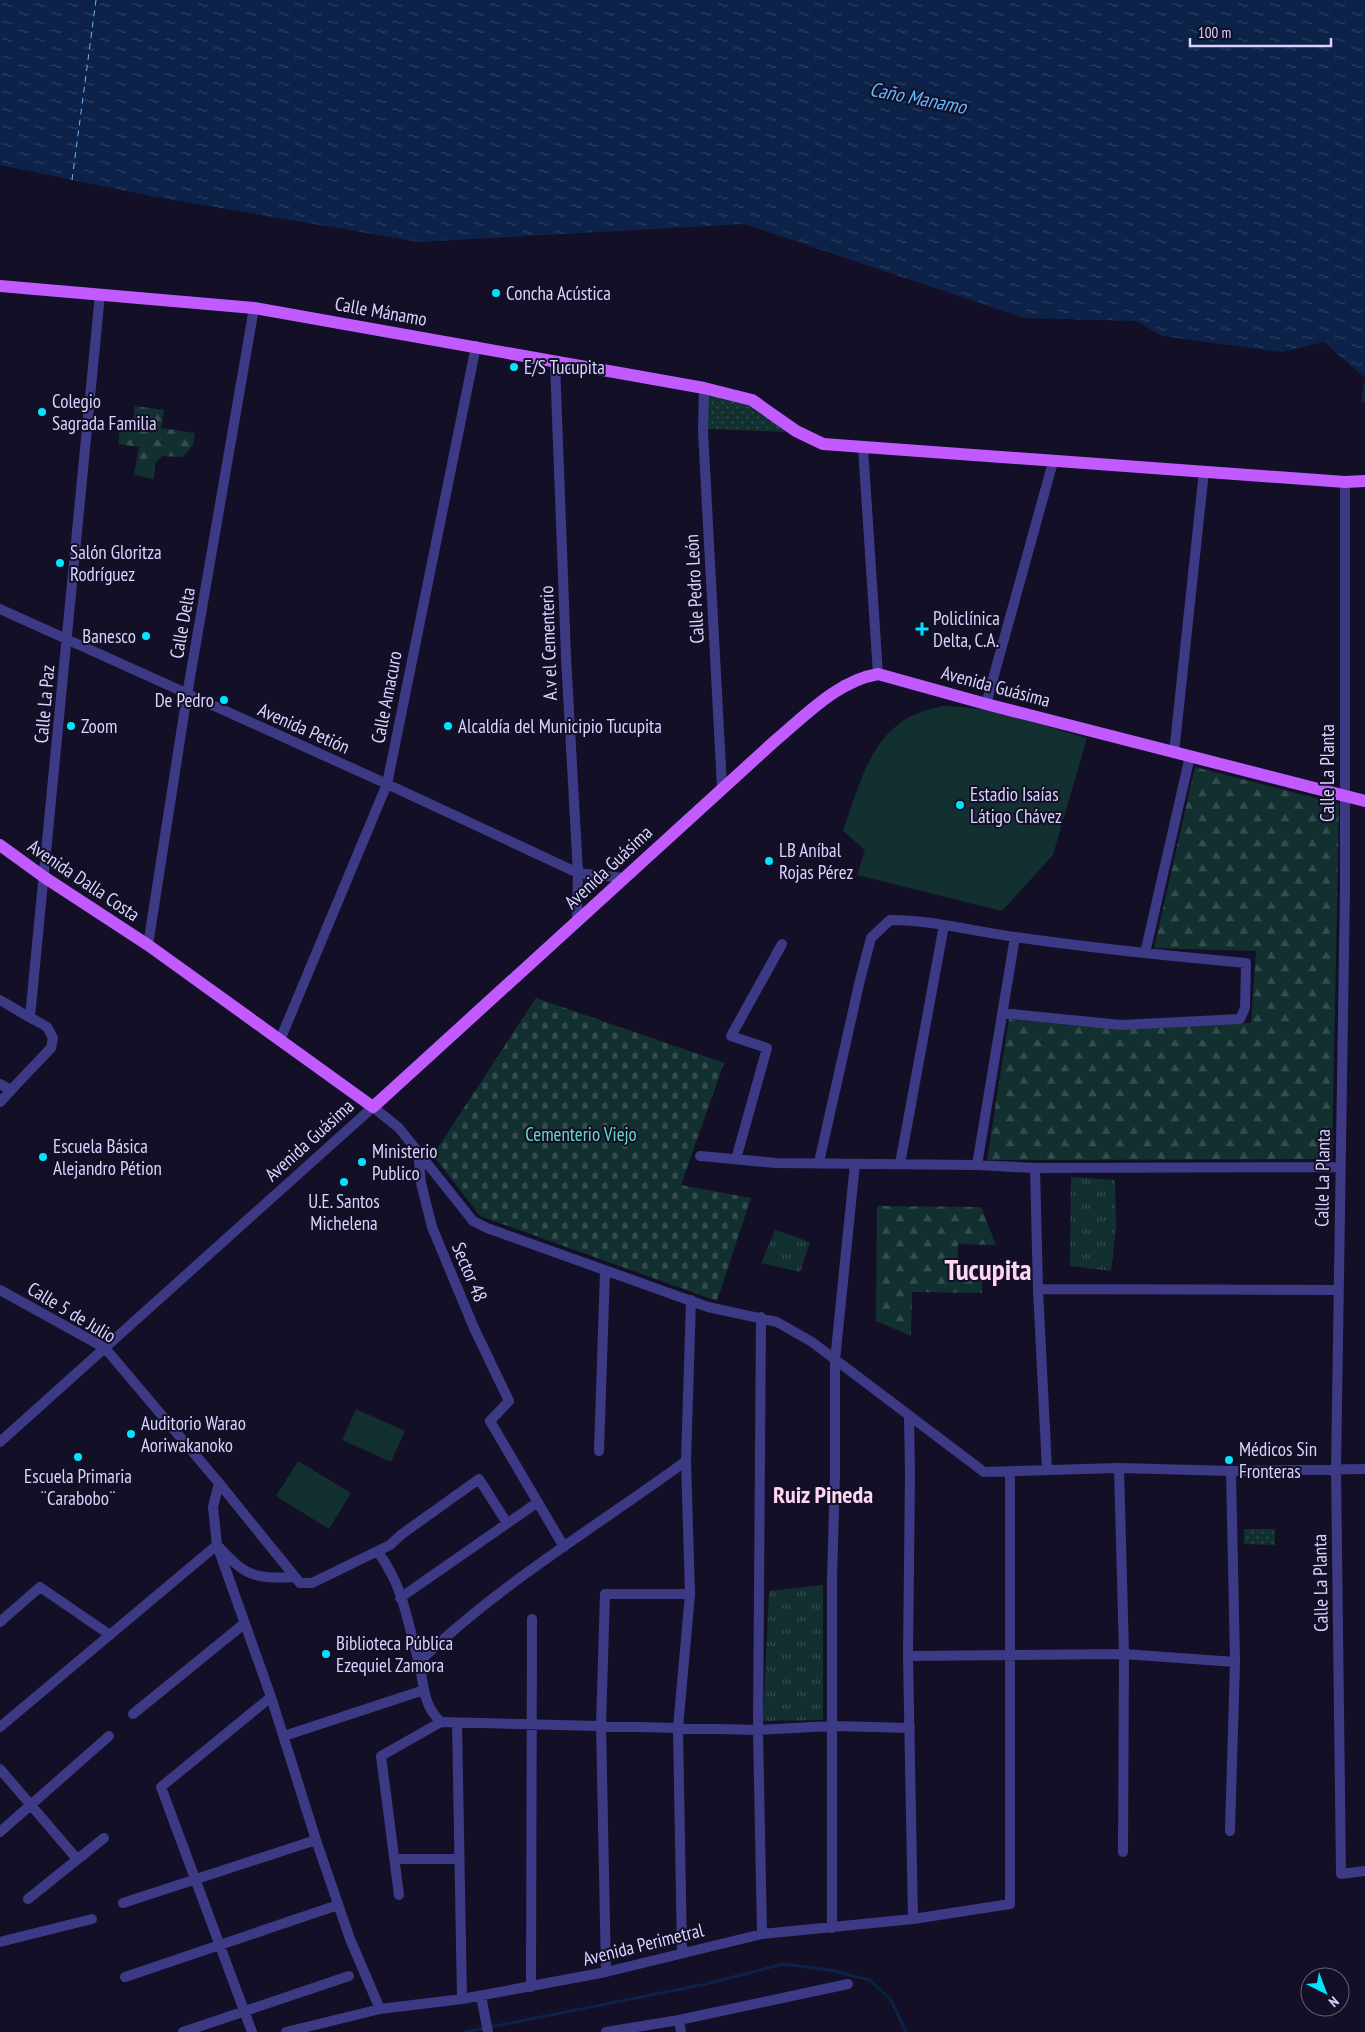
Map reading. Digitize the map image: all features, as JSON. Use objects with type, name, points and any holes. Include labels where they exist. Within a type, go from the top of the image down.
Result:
[{"type":"main road","name":"Calle Mánamo","points":[[0,286],[254,308],[704,388],[752,400],[796,431],[823,444],[863,448]]},
{"type":"main road","points":[[863,448],[1345,482],[1365,481]]},
{"type":"main road","name":"Avenida Guásima","points":[[373,1108],[722,788],[827,697],[866,676],[878,674],[986,704],[1365,801]]},
{"type":"main road","name":"Avenida Dalla Costa","points":[[0,845],[44,877],[148,945],[373,1108]]},
{"type":"street","name":"Calle La Paz","points":[[30,1017],[100,294]]},
{"type":"street","name":"Calle Delta","points":[[148,945],[187,695],[254,308]]},
{"type":"street","name":"Calle Amacuro","points":[[280,1040],[386,784],[476,346]]},
{"type":"street","name":"A.v el Cementerio","points":[[556,363],[566,657],[578,873],[577,921]]},
{"type":"street","name":"Calle Pedro León","points":[[704,388],[703,431],[722,788]]},
{"type":"street","points":[[863,448],[878,674]]},
{"type":"street","points":[[986,704],[1054,462]]},
{"type":"street","points":[[1174,753],[1204,471]]},
{"type":"street","name":"Calle La Planta","points":[[1345,482],[1345,898],[1336,1469],[1341,1874],[1365,1871]]},
{"type":"street","name":"Avenida Petión","points":[[0,609],[578,873],[624,878]]},
{"type":"street","points":[[1145,954],[1190,756]]},
{"type":"street","points":[[819,1162],[871,938],[890,920],[914,920],[1015,937],[1145,954],[1246,963],[1245,1008],[1240,1019],[1121,1025],[1002,1013]]},
{"type":"street","points":[[900,1164],[944,925]]},
{"type":"street","points":[[977,1165],[1015,937]]},
{"type":"street","points":[[736,1159],[767,1048],[731,1036],[782,944]]},
{"type":"street","points":[[0,1000],[47,1027],[53,1038],[51,1048],[0,1102]]},
{"type":"street","points":[[0,1084],[11,1090]]},
{"type":"street","points":[[373,1108],[399,1128],[473,1221],[487,1228],[708,1307],[777,1322],[793,1330],[835,1360],[984,1472],[1119,1468],[1231,1471],[1365,1469]]},
{"type":"street","name":"Avenida Guásima","points":[[0,1442],[373,1108]]},
{"type":"street","name":"Sector 48","points":[[418,1151],[421,1182],[432,1228],[474,1328],[509,1401],[490,1420],[538,1502]]},
{"type":"street","points":[[700,1156],[776,1163],[977,1165],[1035,1168],[1340,1166]]},
{"type":"street","points":[[832,1928],[835,1360],[855,1164]]},
{"type":"street","points":[[1035,1168],[1038,1289],[1047,1470]]},
{"type":"street","points":[[599,1451],[605,1271]]},
{"type":"street","points":[[1038,1289],[1338,1290]]},
{"type":"street","name":"Calle 5 de Julio","points":[[0,1290],[105,1348],[219,1483],[293,1577]]},
{"type":"street","points":[[682,1952],[678,1728],[690,1594],[686,1461],[691,1300]]},
{"type":"street","points":[[761,1317],[758,1730],[762,1934]]},
{"type":"street","points":[[909,1416],[908,1656],[913,1919]]},
{"type":"street","points":[[419,1662],[442,1640],[510,1585],[686,1461]]},
{"type":"street","points":[[1119,1468],[1124,1654],[1123,1852]]},
{"type":"street","points":[[1230,1831],[1235,1662],[1231,1471]]},
{"type":"street","points":[[1008,1656],[1010,1472]]},
{"type":"street","points":[[217,1545],[231,1560],[250,1574],[271,1578],[293,1577],[300,1583],[312,1583],[390,1545],[402,1534],[479,1479],[507,1523]]},
{"type":"street","points":[[219,1483],[213,1507],[217,1545],[272,1697],[338,1905],[350,1939],[380,2009]]},
{"type":"street","points":[[400,1598],[538,1502],[564,1547]]},
{"type":"street","points":[[0,1727],[217,1545]]},
{"type":"street","points":[[378,1552],[392,1576],[400,1598],[419,1662],[424,1690],[431,1712],[441,1722]]},
{"type":"street","points":[[0,1622],[40,1587],[110,1635]]},
{"type":"street","points":[[606,1972],[601,1725],[604,1594],[690,1594]]},
{"type":"street","points":[[531,1987],[532,1618]]},
{"type":"street","points":[[133,1714],[245,1622]]},
{"type":"street","points":[[908,1656],[1124,1654],[1235,1662]]},
{"type":"street","name":"Avenida Perimetral","points":[[286,2032],[380,2009],[462,1999],[606,1972],[762,1934],[913,1919],[1010,1904],[1008,1656]]},
{"type":"street","points":[[284,1736],[424,1690]]},
{"type":"street","points":[[252,2032],[161,1788],[272,1697]]},
{"type":"street","points":[[399,1895],[381,1756],[441,1722],[758,1730],[832,1726],[910,1728]]},
{"type":"street","points":[[457,1723],[462,1999]]},
{"type":"street","points":[[0,1832],[109,1736]]},
{"type":"street","points":[[0,1769],[77,1859]]},
{"type":"street","points":[[28,1899],[104,1838]]},
{"type":"street","points":[[124,1903],[316,1840]]},
{"type":"street","points":[[394,1859],[459,1860]]},
{"type":"street","points":[[125,1977],[338,1905]]},
{"type":"street","points":[[0,1942],[92,1919]]},
{"type":"street","points":[[183,2032],[349,1976]]},
{"type":"street","points":[[606,2032],[679,2020],[848,1984]]},
{"type":"street","points":[[480,1996],[488,2032]]},
{"type":"street","points":[[679,2020],[681,2032]]},
{"type":"green space","points":[[704,388],[752,400],[795,432],[706,429]]},
{"type":"green space","points":[[135,406],[164,410],[161,428],[195,433],[193,445],[183,457],[162,456],[155,463],[154,479],[134,475],[139,447],[118,444],[120,430],[132,431]]},
{"type":"green space","name":"Estadio Isaías Látigo Chávez","points":[[943,706],[980,709],[998,713],[1087,738],[1053,855],[1002,911],[857,875],[865,850],[843,831],[859,784],[873,754],[882,741],[906,719],[924,711]]},
{"type":"green space","points":[[1195,767],[1339,804],[1332,1159],[987,1160],[1009,1019],[1120,1029],[1251,1023],[1256,951],[1154,948]]},
{"type":"green space","name":"Cementerio Viejo","points":[[536,998],[724,1063],[681,1185],[751,1198],[717,1301],[480,1216],[433,1155]]},
{"type":"green space","points":[[1071,1177],[1115,1180],[1116,1228],[1111,1271],[1070,1266]]},
{"type":"green space","points":[[877,1206],[981,1207],[996,1245],[958,1244],[957,1273],[982,1274],[982,1293],[912,1292],[911,1336],[876,1321]]},
{"type":"green space","points":[[775,1230],[810,1242],[800,1272],[761,1263]]},
{"type":"green space","points":[[356,1409],[405,1431],[391,1462],[342,1440]]},
{"type":"green space","points":[[298,1461],[351,1493],[329,1529],[276,1496]]},
{"type":"green space","points":[[1244,1529],[1275,1529],[1275,1545],[1244,1544]]},
{"type":"green space","points":[[823,1585],[823,1720],[763,1721],[769,1591]]},
{"type":"water","name":"Caño Manamo","points":[[0,0],[1365,0],[1365,378],[1324,342],[1282,352],[1162,336],[1136,321],[1024,318],[744,224],[419,242],[156,197],[0,165]]},
{"type":"water","points":[[1365,378],[1365,402],[1361,403]]},
{"type":"waterway","points":[[465,2032],[706,1984],[783,1964],[830,1970],[870,1980],[891,2000],[906,2032]]},
{"type":"ferry route","points":[[72,180],[96,0]]},
{"type":"place","name":"Concha Acústica","points":[[496,293]]},
{"type":"place","name":"E/S Tucupita","points":[[514,367]]},
{"type":"place","name":"Colegio Sagrada Familia","points":[[42,412]]},
{"type":"place","name":"Salón Gloritza Rodríguez","points":[[60,563]]},
{"type":"place","name":"Policlínica Delta, C.A.","points":[[922,629]]},
{"type":"place","name":"Banesco","points":[[146,636]]},
{"type":"place","name":"De Pedro","points":[[224,700]]},
{"type":"place","name":"Zoom","points":[[71,726]]},
{"type":"place","name":"Alcaldía del Municipio Tucupita","points":[[448,726]]},
{"type":"place","name":"Estadio Isaías Látigo Chávez","points":[[960,805]]},
{"type":"place","name":"LB Aníbal Rojas Pérez","points":[[769,861]]},
{"type":"place","name":"Escuela Básica Alejandro Pétion","points":[[43,1157]]},
{"type":"place","name":"Ministerio Publico","points":[[362,1162]]},
{"type":"place","name":"U.E. Santos Michelena","points":[[344,1182]]},
{"type":"place","name":"Auditorio Warao Aoriwakanoko","points":[[131,1434]]},
{"type":"place","name":"Escuela Primaria ¨Carabobo¨","points":[[78,1457]]},
{"type":"place","name":"Médicos Sin Fronteras","points":[[1229,1460]]},
{"type":"place","name":"Biblioteca Pública Ezequiel Zamora","points":[[326,1654]]},
{"type":"district","name":"Tucupita","points":[[988,1269]]},
{"type":"district","name":"Ruiz Pineda","points":[[823,1494]]}]
